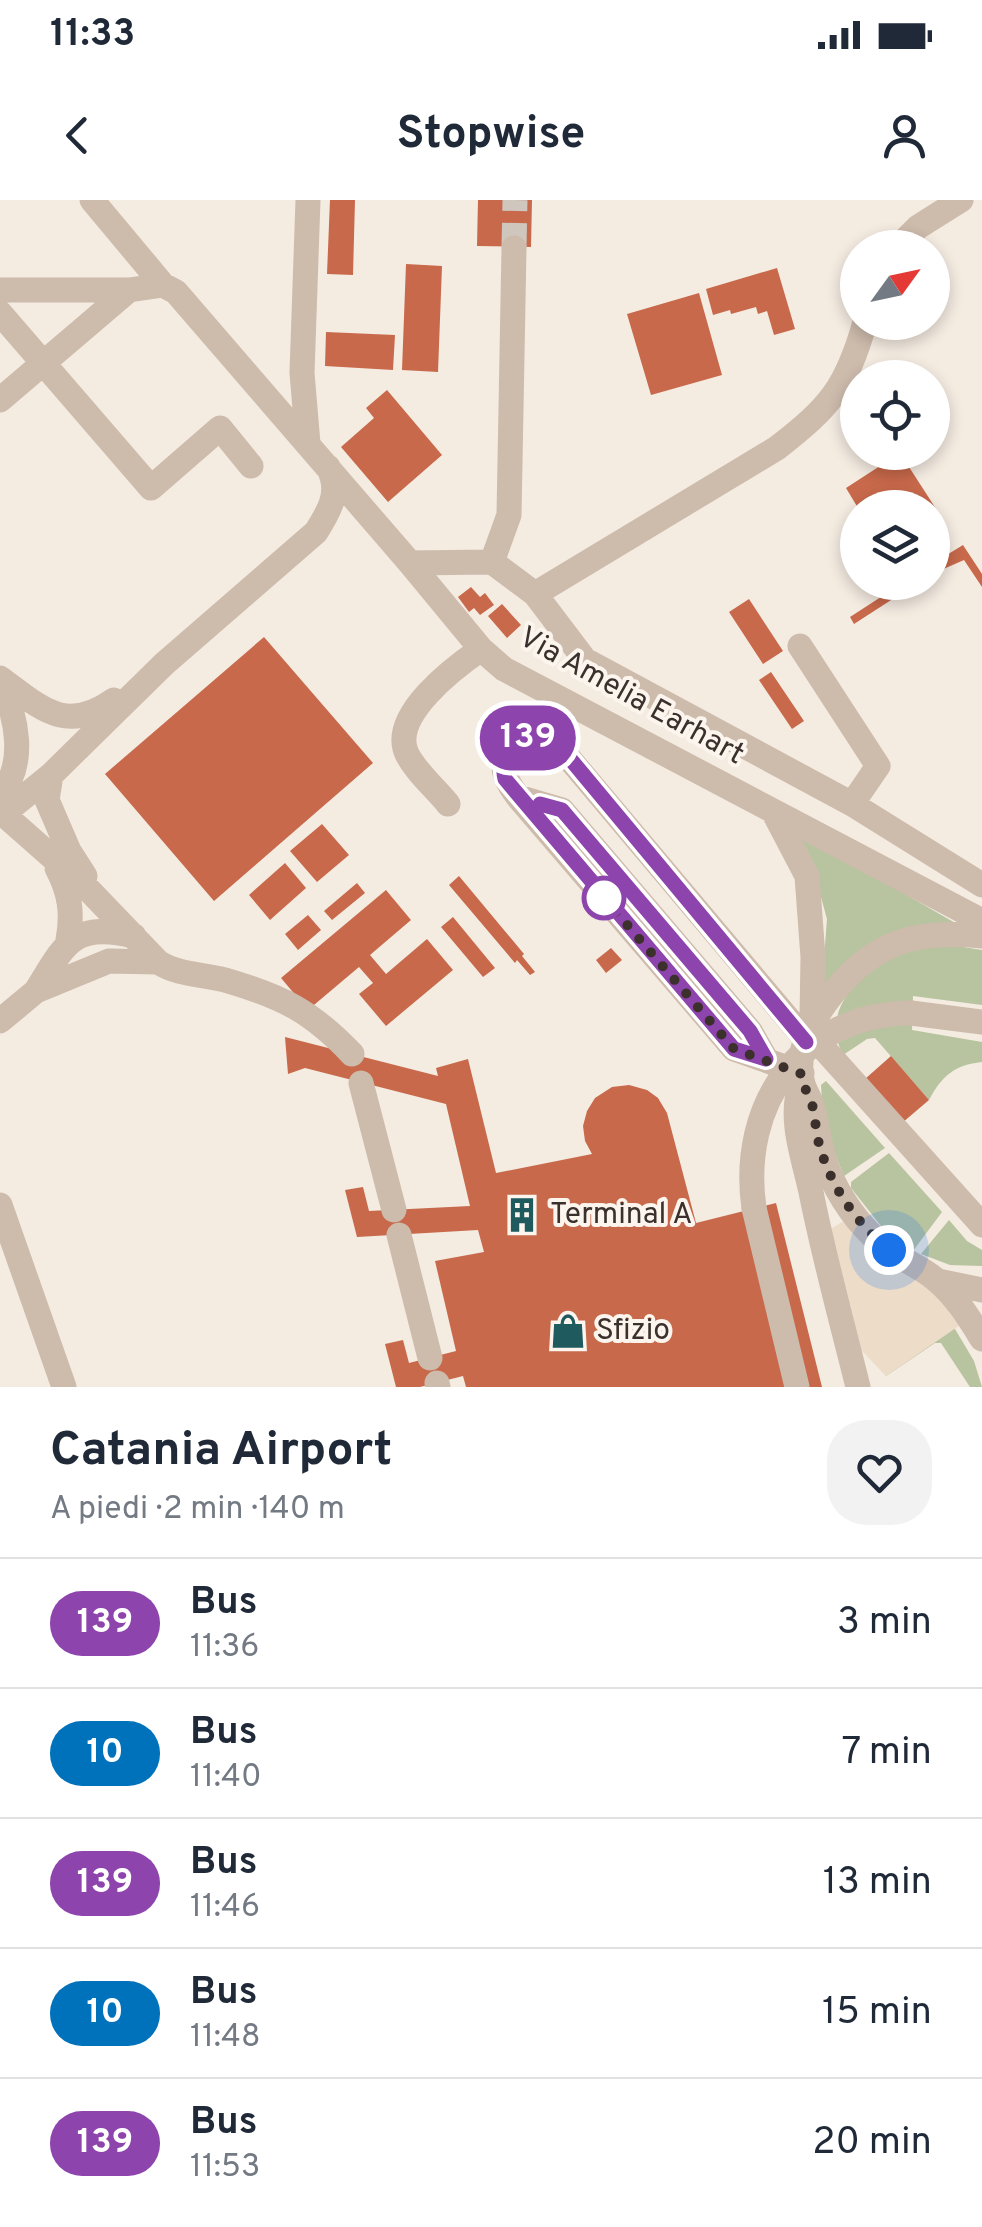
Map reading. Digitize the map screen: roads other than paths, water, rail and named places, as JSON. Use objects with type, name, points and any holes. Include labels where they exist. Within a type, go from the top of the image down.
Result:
[{"type":"street","points":[[92,200],[162,285],[176,292],[482,649]]},
{"type":"street","points":[[308,200],[302,374],[308,444]]},
{"type":"street","points":[[915,230],[960,200]]},
{"type":"street","points":[[492,562],[509,514],[514,248]]},
{"type":"street","points":[[0,290],[129,290],[162,285]]},
{"type":"street","points":[[0,400],[129,290]]},
{"type":"street","points":[[0,313],[150,488],[220,428],[251,466]]},
{"type":"street","points":[[535,594],[778,448],[833,400],[854,364],[860,340]]},
{"type":"street","points":[[253,382],[277,392],[297,383],[302,374]]},
{"type":"street","points":[[316,532],[334,494],[328,467]]},
{"type":"street","points":[[1,807],[51,775],[164,664],[316,532],[339,522],[362,522],[389,538]]},
{"type":"street","points":[[410,562],[492,562],[535,594],[585,660],[852,804],[982,885]]},
{"type":"street","points":[[800,646],[878,766],[852,804]]},
{"type":"street","name":"Via Amelia Earhart","points":[[448,804],[405,751],[405,730],[420,704],[441,680],[482,649],[504,669],[982,921]]},
{"type":"street","points":[[0,680],[60,718],[82,718],[106,706],[164,664]]},
{"type":"street","points":[[0,680],[11,704],[16,742],[13,774],[1,807]]},
{"type":"street","points":[[982,1225],[839,1068],[552,737],[536,734],[505,758],[505,779],[518,797],[734,1049],[766,1059],[802,1078],[825,1163],[846,1204],[889,1250],[938,1281],[982,1339]]},
{"type":"street","points":[[51,775],[46,800],[68,851],[103,904],[102,943],[84,970]]},
{"type":"street","points":[[1,807],[158,962],[171,970],[223,980],[290,1004],[321,1022],[352,1054]]},
{"type":"street","points":[[773,811],[807,876],[813,957],[809,1030],[796,1102],[797,1124],[819,1236],[858,1387]]},
{"type":"street","points":[[0,1021],[36,990],[68,940],[72,911],[68,889],[42,848]]},
{"type":"street","points":[[68,940],[102,932],[134,936]]},
{"type":"street","points":[[809,1030],[845,978],[892,943],[924,934],[982,936]]},
{"type":"street","points":[[36,990],[109,961],[158,962]]},
{"type":"street","points":[[798,1387],[754,1208],[754,1136],[765,1103],[786,1071],[809,1048],[842,1028],[878,1016],[911,1014],[982,1022]]},
{"type":"street","points":[[361,1083],[435,1376]]},
{"type":"street","points":[[0,1205],[64,1387]]},
{"type":"street","points":[[938,1281],[982,1290]]},
{"type":"tunnel","points":[[514,248],[515,200]]},
{"type":"place","name":"Terminal A","points":[[522,1215]]},
{"type":"place","name":"Sfizio","points":[[568,1331]]}]
